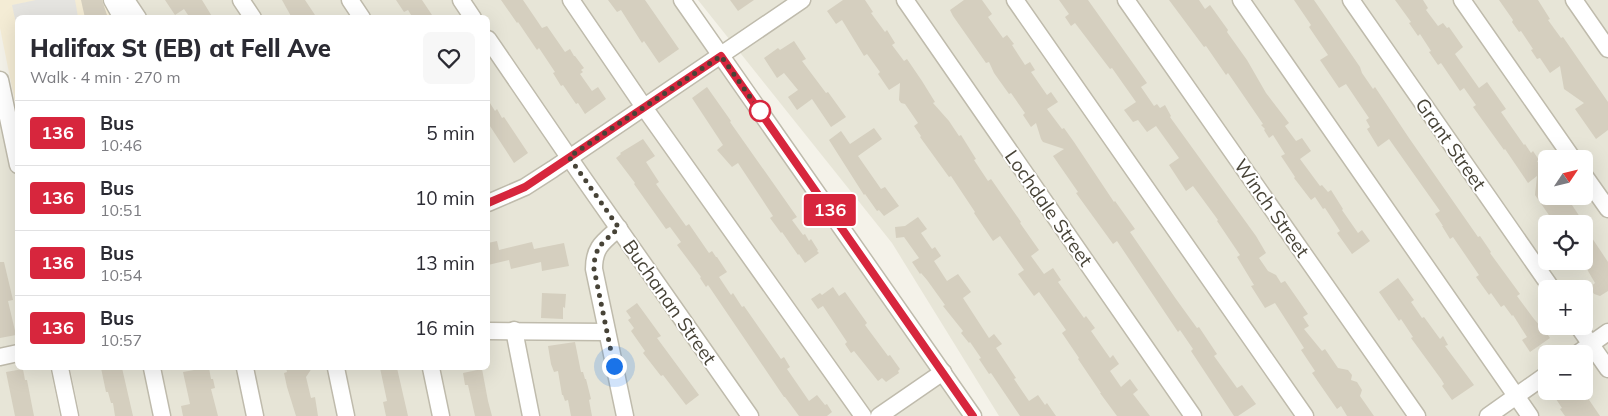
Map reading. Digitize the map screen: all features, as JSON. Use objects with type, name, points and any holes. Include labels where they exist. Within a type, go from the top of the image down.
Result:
[{"type":"street","points":[[112,0],[120,15]]},
{"type":"street","points":[[126,0],[136,15]]},
{"type":"street","points":[[240,0],[251,15]]},
{"type":"street","points":[[350,0],[360,15]]},
{"type":"street","points":[[460,0],[471,15]]},
{"type":"street","points":[[571,0],[863,416]]},
{"type":"street","points":[[682,0],[973,416]]},
{"type":"street","points":[[490,201],[525,187],[802,0]]},
{"type":"street","name":"Lochdale Street","points":[[904,0],[1193,416]]},
{"type":"street","points":[[1015,0],[1305,416]]},
{"type":"street","name":"Winch Street","points":[[1126,0],[1417,416]]},
{"type":"street","points":[[1241,0],[1530,416]]},
{"type":"street","name":"Grant Street","points":[[1351,0],[1546,280]]},
{"type":"street","points":[[1462,0],[1567,150]]},
{"type":"street","points":[[1574,0],[1608,48]]},
{"type":"street","name":"Buchanan Street","points":[[490,42],[750,416]]},
{"type":"street","points":[[0,80],[15,151]]},
{"type":"street","points":[[1593,188],[1608,209]]},
{"type":"street","points":[[619,228],[598,248],[594,258],[594,269],[625,416]]},
{"type":"street","points":[[490,330],[607,332]]},
{"type":"street","points":[[514,330],[531,416]]},
{"type":"street","points":[[1591,344],[1608,332]]},
{"type":"street","points":[[1584,335],[1608,369]]},
{"type":"street","points":[[0,357],[15,354]]},
{"type":"street","points":[[60,370],[70,416]]},
{"type":"street","points":[[152,370],[162,416]]},
{"type":"street","points":[[245,370],[255,416]]},
{"type":"street","points":[[336,370],[346,416]]},
{"type":"street","points":[[431,370],[441,416]]},
{"type":"street","points":[[878,416],[943,372]]},
{"type":"street","points":[[1488,416],[1538,382]]},
{"type":"shaded area","points":[[0,0],[119,0],[127,15],[15,15],[15,102],[0,28]]},
{"type":"shaded area","points":[[36,0],[75,0],[78,15],[15,15],[15,19],[12,5]]},
{"type":"shaded area","points":[[126,0],[231,0],[242,15],[137,15]]},
{"type":"shaded area","points":[[250,0],[672,0],[964,416],[80,416],[70,370],[490,370],[490,15],[261,15]]},
{"type":"shaded area","points":[[698,0],[1608,0],[1608,416],[999,416],[892,243]]},
{"type":"shaded area","points":[[0,96],[8,129],[15,175],[15,370],[50,370],[60,416],[0,416]]},
{"type":"building","points":[[81,0],[102,0],[107,15],[84,15]]},
{"type":"building","points":[[165,0],[202,0],[211,15],[188,15],[184,9],[175,15]]},
{"type":"building","points":[[282,0],[305,0],[315,15],[290,15]]},
{"type":"building","points":[[396,0],[422,0],[432,15],[411,15],[408,10],[404,12]]},
{"type":"building","points":[[501,0],[523,0],[542,28],[547,26],[565,52],[570,49],[584,68],[580,74],[592,91],[598,87],[606,99],[585,114],[563,85],[561,86],[553,73],[555,72],[539,48],[537,50]]},
{"type":"building","points":[[608,0],[645,0],[679,49],[659,63],[644,41],[642,43],[621,10],[617,12]]},
{"type":"building","points":[[730,0],[754,0],[738,11]]},
{"type":"building","points":[[843,0],[865,0],[873,12],[871,13],[885,32],[887,30],[895,43],[892,45],[904,61],[907,59],[935,102],[933,103],[959,136],[961,135],[988,181],[991,179],[1021,222],[1039,250],[1031,256],[1044,274],[1053,268],[1061,280],[1058,282],[1084,318],[1086,316],[1095,328],[1091,331],[1110,358],[1113,355],[1119,364],[1110,371],[1121,387],[1130,379],[1138,390],[1133,394],[1150,416],[1117,416],[1100,393],[1062,333],[1066,330],[1039,292],[1034,296],[1018,274],[1024,270],[1000,236],[993,241],[951,176],[949,177],[920,137],[914,126],[918,123],[905,104],[899,100],[900,83],[889,90],[878,74],[880,72],[867,54],[864,56],[842,20],[836,24],[827,11]]},
{"type":"building","points":[[964,0],[982,0],[992,14],[988,17],[1003,38],[1007,35],[1025,65],[1030,62],[1035,70],[1031,72],[1047,95],[1051,92],[1058,102],[1047,109],[1062,129],[1064,128],[1114,202],[1135,229],[1130,232],[1197,328],[1199,327],[1217,354],[1214,356],[1237,388],[1242,385],[1256,404],[1238,416],[1234,416],[1191,351],[1193,349],[1180,330],[1178,332],[1117,241],[1113,244],[1076,193],[1078,192],[1053,156],[1064,149],[1043,142],[1036,123],[1031,127],[1023,115],[1025,113],[1011,93],[1009,94],[994,73],[989,62],[986,63],[953,16],[950,10]]},
{"type":"building","points":[[1059,0],[1088,0],[1147,83],[1141,87],[1154,106],[1157,104],[1160,108],[1165,105],[1170,117],[1256,236],[1266,253],[1259,258],[1268,271],[1276,275],[1281,283],[1285,281],[1308,314],[1303,317],[1309,326],[1304,329],[1322,351],[1325,349],[1338,368],[1348,370],[1352,375],[1351,380],[1357,382],[1362,390],[1360,396],[1374,416],[1347,416],[1341,406],[1337,409],[1312,373],[1315,371],[1301,350],[1304,348],[1275,303],[1265,308],[1251,286],[1254,285],[1237,257],[1240,255],[1218,220],[1193,186],[1186,191],[1169,165],[1179,158],[1156,126],[1147,132],[1138,120],[1133,122],[1124,110],[1136,102],[1112,68],[1110,69],[1075,23],[1071,26],[1065,17],[1069,14]]},
{"type":"building","points":[[1169,0],[1199,0],[1205,9],[1210,5],[1228,30],[1227,32],[1247,60],[1266,93],[1289,123],[1285,126],[1296,141],[1302,138],[1311,151],[1300,159],[1320,186],[1322,185],[1328,192],[1331,190],[1358,233],[1362,230],[1370,241],[1352,254],[1337,233],[1340,231],[1325,208],[1323,209],[1315,197],[1311,200],[1294,178],[1281,156],[1285,154],[1273,135],[1269,138],[1261,125],[1263,124],[1228,73],[1226,75],[1206,46],[1204,47]]},
{"type":"building","points":[[1294,0],[1314,0],[1373,89],[1375,87],[1478,237],[1480,236],[1520,294],[1517,296],[1538,324],[1538,335],[1548,335],[1550,338],[1530,352],[1522,340],[1527,337],[1513,315],[1504,305],[1501,307],[1491,293],[1489,295],[1476,277],[1479,275],[1453,237],[1450,239],[1435,214],[1440,211],[1389,139],[1378,147],[1367,129],[1370,127],[1366,120],[1369,118],[1346,84],[1339,88],[1320,60],[1328,55],[1309,27],[1311,25]]},
{"type":"building","points":[[1395,0],[1423,0],[1428,8],[1426,10],[1438,26],[1443,23],[1447,28],[1449,27],[1463,47],[1455,54],[1479,88],[1487,82],[1506,109],[1501,112],[1524,145],[1531,153],[1533,151],[1538,158],[1538,199],[1535,195],[1537,176],[1528,183],[1473,107],[1476,105],[1464,88],[1460,91],[1441,63],[1438,65],[1420,34],[1418,36],[1409,23],[1411,22]]},
{"type":"building","points":[[1499,0],[1538,0],[1550,19],[1548,20],[1561,38],[1563,37],[1608,102],[1608,130],[1596,139],[1575,109],[1584,103],[1564,89],[1560,66],[1550,73],[1540,58],[1537,59],[1531,50],[1533,49],[1521,31],[1519,32],[1512,22],[1513,20]]},
{"type":"building","points":[[794,41],[806,59],[802,61],[846,117],[831,127],[812,99],[797,110],[788,97],[798,90],[784,73],[777,78],[764,58],[778,48],[780,50]]},
{"type":"building","points":[[707,87],[797,217],[792,220],[809,241],[811,239],[818,250],[819,253],[805,263],[770,218],[773,216],[738,163],[732,167],[717,150],[723,145],[692,98]]},
{"type":"building","points":[[490,103],[495,111],[497,109],[502,118],[504,117],[528,153],[514,163],[490,126]]},
{"type":"building","points":[[874,128],[882,139],[858,156],[881,189],[885,187],[899,206],[884,216],[879,210],[877,211],[864,195],[829,140],[841,131],[850,144]]},
{"type":"building","points":[[643,139],[655,156],[646,162],[659,182],[656,184],[686,226],[689,224],[709,253],[712,251],[717,257],[727,272],[719,277],[731,295],[733,293],[742,307],[744,306],[781,359],[784,357],[790,367],[787,369],[809,401],[817,395],[825,405],[827,404],[832,412],[827,416],[799,416],[708,285],[706,287],[701,277],[677,245],[681,242],[670,227],[666,229],[616,158],[620,153]]},
{"type":"building","points":[[1542,205],[1572,205],[1579,215],[1549,215]]},
{"type":"building","points":[[918,217],[927,229],[921,233],[932,249],[935,247],[941,256],[934,261],[947,281],[958,274],[971,292],[963,298],[989,338],[994,334],[1002,344],[996,348],[1029,401],[1038,395],[1045,405],[1047,403],[1056,416],[1020,416],[991,373],[989,374],[979,359],[981,358],[961,333],[963,331],[912,262],[919,258],[904,237],[896,238],[895,227],[905,226]]},
{"type":"building","points":[[1593,240],[1608,262],[1608,291],[1600,296],[1594,294],[1593,285],[1595,283],[1587,270],[1593,270]]},
{"type":"building","points":[[497,241],[499,250],[532,242],[534,249],[564,243],[569,266],[542,271],[541,262],[511,269],[509,260],[490,265],[490,243]]},
{"type":"building","points":[[0,262],[4,262],[13,300],[8,301],[15,335],[0,338]]},
{"type":"building","points":[[1398,278],[1414,300],[1411,302],[1422,318],[1424,317],[1440,339],[1443,336],[1448,345],[1445,346],[1474,385],[1452,400],[1442,386],[1444,384],[1441,379],[1411,338],[1413,337],[1401,319],[1399,321],[1379,292]]},
{"type":"building","points":[[833,287],[839,296],[845,292],[867,323],[865,325],[900,369],[899,373],[886,382],[882,378],[878,381],[854,351],[851,353],[845,344],[847,342],[823,306],[818,309],[811,299],[820,293],[822,295]]},
{"type":"building","points":[[542,293],[566,294],[563,319],[541,318]]},
{"type":"building","points":[[637,303],[661,336],[657,338],[699,395],[686,405],[643,353],[645,351],[631,331],[634,328],[628,320],[631,318],[626,311]]},
{"type":"building","points":[[575,342],[581,372],[583,372],[586,379],[591,399],[589,400],[592,416],[571,416],[568,400],[565,401],[562,395],[558,371],[554,372],[551,364],[548,346]]},
{"type":"building","points":[[23,370],[34,416],[15,416],[6,372]]},
{"type":"building","points":[[101,370],[122,370],[133,416],[115,416],[113,403],[111,403],[108,392],[106,392]]},
{"type":"building","points":[[209,370],[215,388],[211,389],[218,416],[183,416],[181,406],[190,404],[183,372]]},
{"type":"building","points":[[286,370],[311,370],[306,377],[311,398],[315,397],[318,416],[296,416],[284,373],[287,372]]},
{"type":"building","points":[[380,370],[397,370],[408,416],[386,416],[383,402],[387,401]]},
{"type":"building","points":[[482,370],[492,416],[475,416],[468,385],[465,385],[463,373]]},
{"type":"building","points":[[1557,400],[1589,400],[1600,416],[1565,416],[1560,409],[1562,408]]},
{"type":"bus line","name":"136","points":[[490,202],[525,187],[721,56],[973,416]]},
{"type":"route","points":[[614,366],[594,269],[594,258],[598,248],[619,228],[569,157],[721,56],[760,111]]}]
